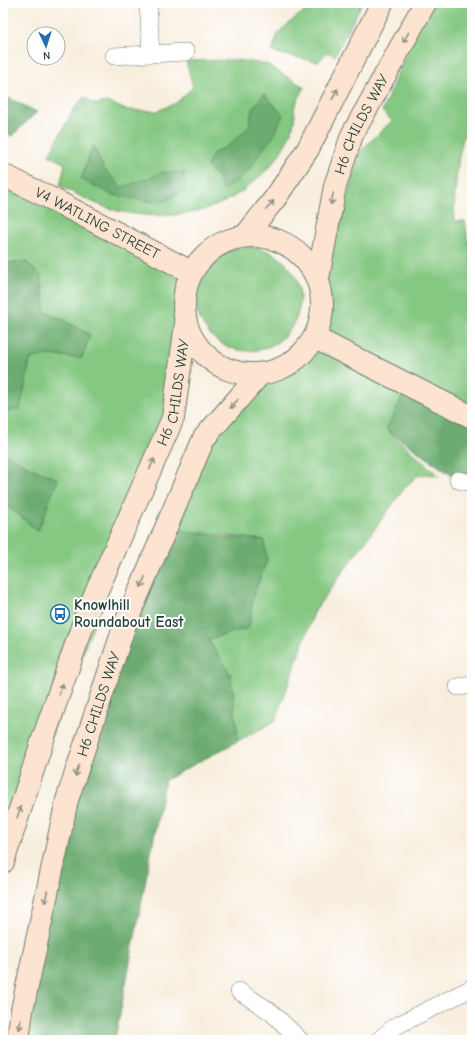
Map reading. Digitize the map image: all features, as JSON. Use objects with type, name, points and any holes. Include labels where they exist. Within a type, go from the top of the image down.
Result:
[{"type":"street","points":[[148,3],[151,53]]},
{"type":"street","points":[[246,235],[276,197],[308,149],[382,3]]},
{"type":"street","name":"H6 CHILDS WAY","points":[[318,278],[335,186],[352,135],[425,3]]},
{"type":"street","points":[[114,56],[186,52]]},
{"type":"street","name":"V4 WATLING STREET","points":[[3,175],[191,272]]},
{"type":"street","points":[[246,235],[268,236],[289,245],[306,259],[318,278],[323,297],[320,324],[315,338],[300,356],[277,370],[260,374],[234,371],[222,367],[206,356],[194,342],[186,324],[183,302],[185,286],[191,272],[205,254],[224,241],[246,235]]},
{"type":"street","name":"H6 CHILDS WAY","points":[[3,862],[42,742],[87,613],[173,418],[186,324]]},
{"type":"street","points":[[315,338],[472,417]]},
{"type":"street","name":"H6 CHILDS WAY","points":[[18,1040],[24,1002],[67,800],[124,627],[204,438],[260,374]]},
{"type":"street","points":[[378,1040],[394,1027],[472,988]]},
{"type":"street","points":[[239,991],[271,1012],[300,1040]]},
{"type":"green space","points":[[317,3],[362,3],[335,56],[327,52],[318,62],[272,52],[278,33],[295,18]]},
{"type":"green space","points":[[427,3],[472,3],[472,111],[460,152],[455,192],[454,221],[465,221],[472,268],[472,417],[395,415],[386,429],[439,476],[426,474],[417,476],[406,486],[315,610],[275,721],[238,741],[231,675],[208,639],[249,627],[253,596],[267,560],[264,540],[180,530],[170,517],[204,438],[260,374],[277,370],[300,356],[315,338],[320,324],[323,297],[318,278],[342,217],[359,152],[392,121],[382,111]]},
{"type":"green space","points":[[236,60],[266,64],[304,87],[294,108],[295,114],[291,132],[282,150],[269,167],[244,190],[228,200],[212,207],[195,212],[159,216],[141,215],[106,208],[60,186],[65,164],[49,155],[73,110],[84,97],[95,104],[108,102],[126,110],[157,111],[176,103],[193,87],[186,61]]},
{"type":"green space","points":[[264,94],[283,115],[273,137],[260,153],[248,172],[223,191],[219,179],[207,167],[213,153],[228,146],[249,127],[252,109]]},
{"type":"green space","points":[[3,95],[37,112],[12,136],[3,132]]},
{"type":"green space","points":[[93,146],[104,169],[122,187],[162,172],[185,173],[185,191],[160,203],[112,195],[81,179]]},
{"type":"green space","points":[[3,175],[191,272],[185,286],[183,302],[186,324],[173,418],[3,862],[3,502],[38,531],[57,479],[33,469],[3,453],[3,413],[25,390],[30,359],[47,355],[82,358],[90,335],[64,320],[45,312],[41,276],[27,262],[3,263]]},
{"type":"green space","points":[[248,247],[268,251],[285,262],[296,279],[300,299],[296,319],[285,336],[268,347],[248,351],[228,347],[211,336],[200,319],[196,299],[200,279],[211,262],[228,251]]},
{"type":"green space","points":[[26,262],[41,276],[45,312],[64,320],[90,335],[82,358],[48,355],[30,359],[20,409],[3,413],[3,263]]},
{"type":"green space","points":[[408,385],[472,417],[472,483],[458,480],[386,429]]},
{"type":"green space","points":[[3,453],[33,469],[58,479],[38,531],[3,502]]},
{"type":"green space","points":[[180,530],[223,537],[264,540],[267,560],[253,596],[249,628],[208,639],[231,675],[238,741],[165,780],[115,1040],[18,1040],[67,800],[158,546]]},
{"type":"place","name":"Knowlhill Roundabout East","points":[[60,614]]}]
